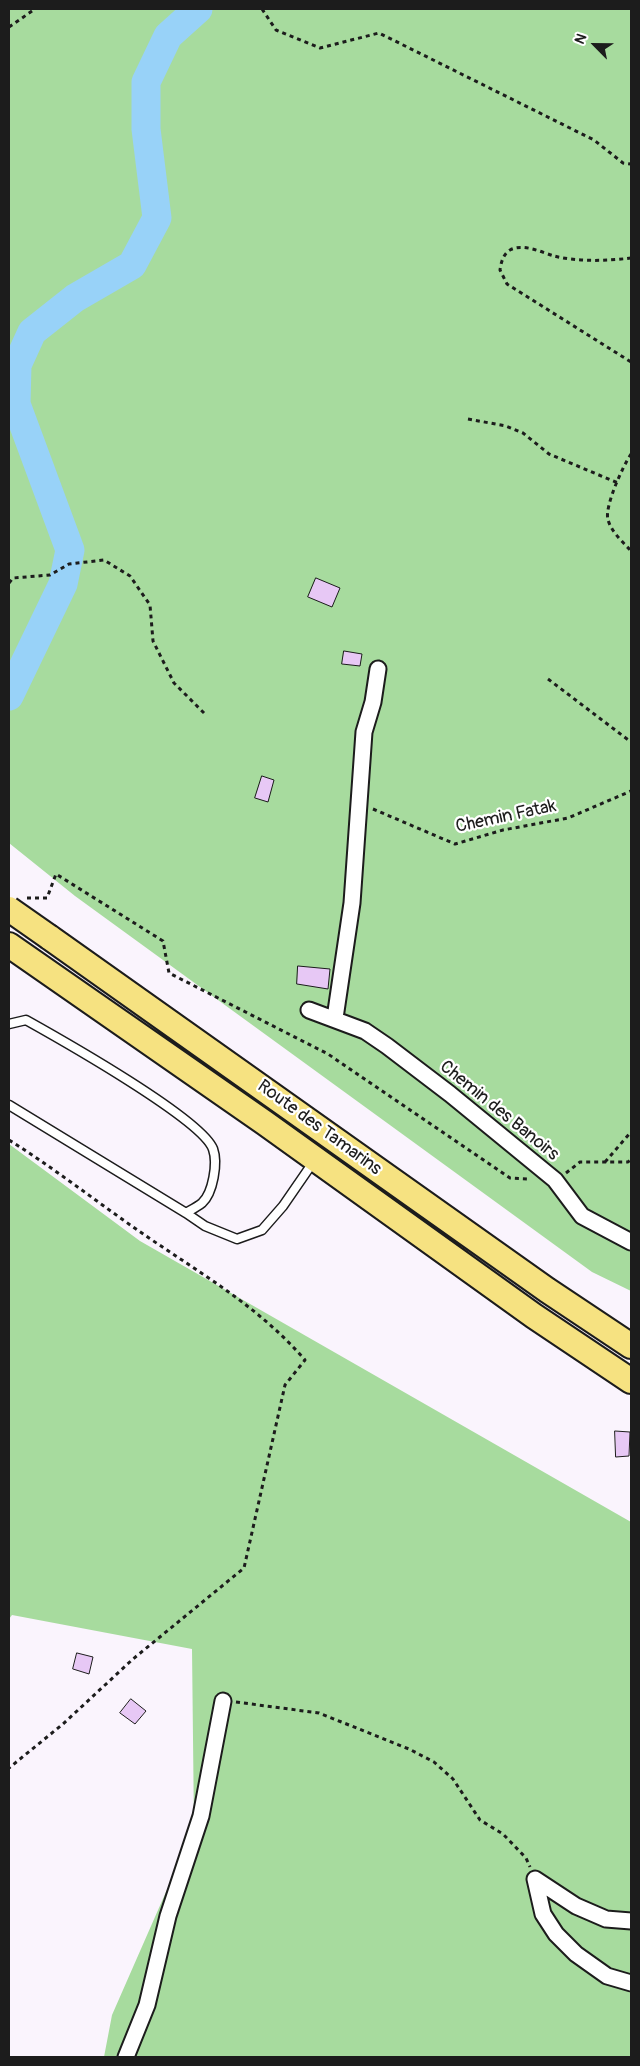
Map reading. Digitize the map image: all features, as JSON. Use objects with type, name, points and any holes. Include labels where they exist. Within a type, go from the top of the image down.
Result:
[{"type":"highway","name":"Route des Tamarins","points":[[16,907],[49,937],[531,1279],[631,1346]]},
{"type":"highway","name":"Route des Tamarins","points":[[9,945],[315,1159],[534,1316],[631,1381]]},
{"type":"street","points":[[335,1018],[352,903],[364,732],[373,702],[378,669]]},
{"type":"street","name":"Chemin des Banoirs","points":[[309,1010],[335,1018],[365,1031],[387,1046],[450,1094],[555,1180],[582,1216],[631,1242]]},
{"type":"street","points":[[126,2057],[147,2005],[168,1916],[201,1816],[223,1700]]},
{"type":"street","points":[[535,1879],[584,1910],[606,1919],[631,1920]]},
{"type":"street","points":[[535,1879],[543,1914],[556,1934],[576,1954],[607,1976],[631,1983]]},
{"type":"lane","points":[[9,1024],[26,1020],[85,1053],[195,1126],[213,1149],[215,1176],[204,1202],[186,1213]]},
{"type":"lane","points":[[9,1105],[205,1226],[238,1239],[262,1230],[283,1206],[315,1159]]},
{"type":"path","points":[[9,27],[35,9]]},
{"type":"path","points":[[262,9],[276,30],[320,48],[379,34],[594,140],[623,163],[631,164]]},
{"type":"path","points":[[631,258],[584,259],[556,256],[520,247],[509,250],[502,258],[500,270],[507,284],[631,362]]},
{"type":"path","points":[[468,419],[506,426],[523,433],[549,454],[618,483]]},
{"type":"path","points":[[631,454],[611,499],[607,518],[615,533],[631,551]]},
{"type":"path","points":[[9,583],[13,578],[50,575],[69,564],[104,560],[130,576],[150,605],[153,641],[174,683],[205,714]]},
{"type":"path","points":[[548,679],[631,742]]},
{"type":"path","name":"Chemin Fatak","points":[[358,804],[455,844],[503,830],[568,818],[631,791]]},
{"type":"path","points":[[16,907],[28,897],[47,898],[56,874],[163,941],[169,973],[328,1054],[510,1178],[555,1180],[580,1162],[628,1162],[631,1159]]},
{"type":"path","points":[[604,1162],[631,1132]]},
{"type":"path","points":[[9,1140],[225,1288],[283,1335],[305,1360],[285,1385],[244,1568],[133,1659],[63,1724],[9,1768]]},
{"type":"path","points":[[223,1700],[319,1713],[434,1762],[454,1779],[480,1820],[503,1834],[526,1858],[535,1879]]},
{"type":"green space","points":[[9,9],[631,9],[631,1291],[592,1272],[75,896],[9,843]]},
{"type":"green space","points":[[9,1144],[140,1241],[631,1522],[631,2057],[104,2057],[112,2015],[194,1828],[192,1649],[12,1615],[9,1619]]},
{"type":"building","points":[[316,578],[340,588],[332,607],[308,597]]},
{"type":"building","points":[[344,651],[362,654],[360,666],[342,664]]},
{"type":"building","points":[[262,776],[274,780],[268,802],[255,798]]},
{"type":"building","points":[[298,966],[330,969],[328,989],[297,984]]},
{"type":"building","points":[[615,1431],[630,1432],[629,1456],[616,1457]]},
{"type":"building","points":[[77,1653],[93,1657],[89,1674],[73,1669]]},
{"type":"building","points":[[131,1699],[146,1711],[135,1724],[120,1713]]},
{"type":"waterway","points":[[9,696],[63,584],[70,550],[16,404],[17,365],[32,332],[75,298],[132,265],[157,218],[146,129],[146,82],[168,36],[198,9]]}]
